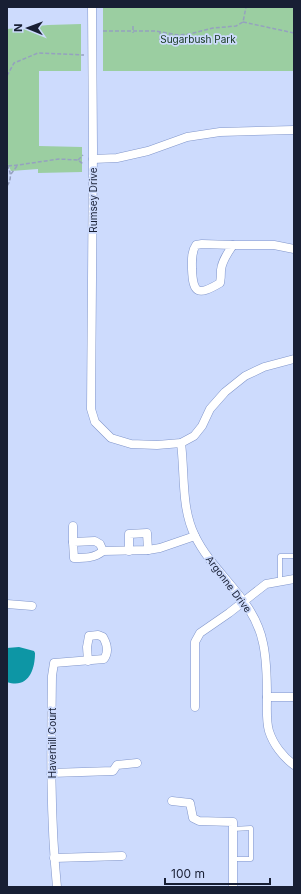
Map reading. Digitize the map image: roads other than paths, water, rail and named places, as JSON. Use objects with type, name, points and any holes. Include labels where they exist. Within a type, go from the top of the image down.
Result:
[{"type":"street","name":"Rumsey Drive","points":[[92,7],[93,159],[91,409],[95,422],[111,438],[131,444],[181,444]]},
{"type":"street","points":[[93,159],[117,158],[148,151],[187,137],[220,132],[294,130]]},
{"type":"street","points":[[233,245],[223,261],[220,283],[210,289],[202,291],[194,287],[193,249],[196,245],[233,245],[274,245],[294,250]]},
{"type":"street","points":[[181,444],[194,436],[202,426],[210,409],[225,392],[244,376],[264,367],[294,359]]},
{"type":"street","name":"Argonne Drive","points":[[181,444],[188,517],[195,536],[203,550],[244,601],[257,623],[263,642],[266,660],[269,731],[281,753],[294,765]]},
{"type":"street","points":[[73,526],[74,558],[98,555],[103,550],[128,551],[160,548],[195,536]]},
{"type":"street","points":[[128,551],[129,534],[147,533],[148,550]]},
{"type":"street","points":[[73,542],[95,540],[100,544],[103,550]]},
{"type":"street","points":[[195,707],[195,642],[200,634],[266,584],[294,579]]},
{"type":"street","points":[[7,604],[32,606]]},
{"type":"street","name":"Haverhill Court","points":[[57,887],[54,858],[51,773],[52,676],[54,663],[88,661]]},
{"type":"street","points":[[267,697],[294,698]]},
{"type":"street","points":[[51,773],[113,771],[117,765],[137,763]]},
{"type":"street","points":[[172,800],[190,803],[193,818],[199,821],[233,822],[233,887]]},
{"type":"street","points":[[54,858],[122,856]]},
{"type":"lane","points":[[280,581],[280,556],[294,556]]},
{"type":"lane","points":[[233,828],[251,828],[251,859],[233,859]]},
{"type":"park label","name":"Sugarbush Park","points":[[198,39]]}]
